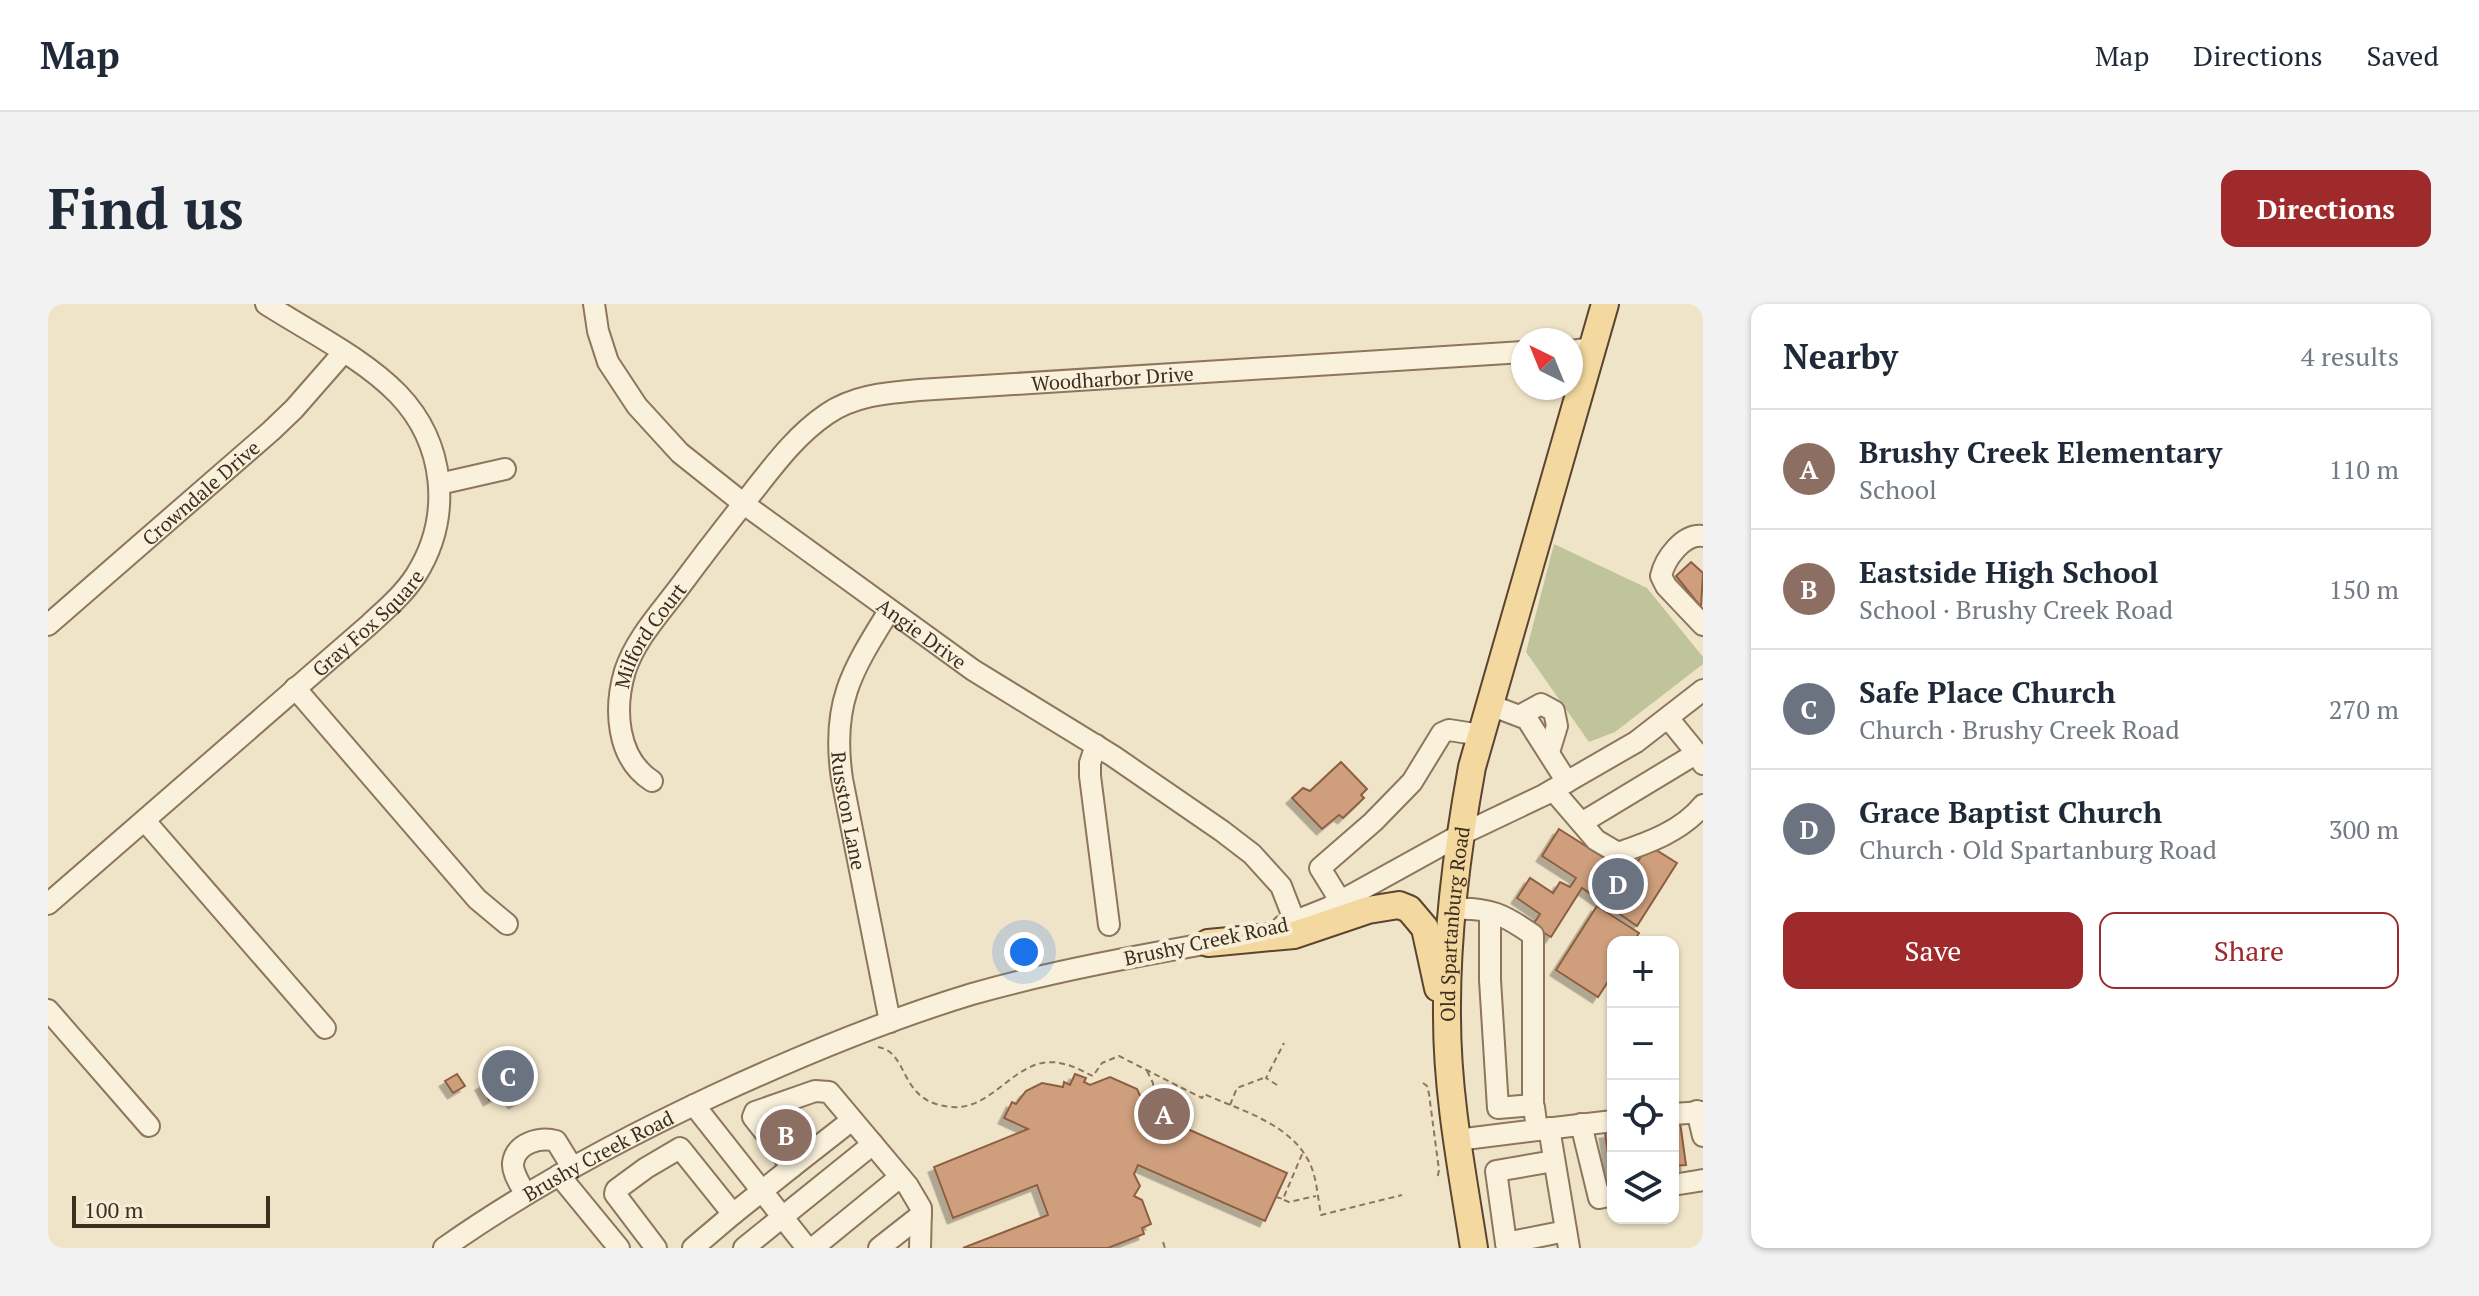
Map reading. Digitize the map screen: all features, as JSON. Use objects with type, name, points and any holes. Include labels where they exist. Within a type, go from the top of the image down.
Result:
[{"type":"main road","points":[[1583,348],[1605,304]]},
{"type":"main road","points":[[1460,835],[1472,767],[1569,400]]},
{"type":"main road","name":"Old Spartanburg Road","points":[[1460,835],[1447,972],[1447,1035],[1457,1140],[1474,1248]]},
{"type":"main road","points":[[1208,943],[1294,935],[1368,910],[1399,905],[1409,909],[1425,928],[1447,1035]]},
{"type":"street","name":"Gray Fox Square","points":[[48,904],[370,624],[415,577],[427,555],[436,526],[439,484],[432,446],[411,410],[377,375],[266,304]]},
{"type":"street","name":"Angie Drive","points":[[594,304],[598,331],[608,362],[637,406],[680,453],[744,504],[973,670],[1096,745],[1252,854],[1281,886],[1295,922]]},
{"type":"street","name":"Crowndale Drive","points":[[48,625],[271,431],[343,353]]},
{"type":"street","name":"Woodharbor Drive","points":[[744,504],[784,452],[812,425],[843,405],[878,394],[1511,353]]},
{"type":"street","points":[[439,484],[505,469]]},
{"type":"street","name":"Milford Court","points":[[652,781],[632,760],[620,728],[619,704],[626,669],[638,644],[744,504]]},
{"type":"street","points":[[1703,536],[1692,536],[1678,547],[1668,559],[1661,576],[1666,586],[1703,625]]},
{"type":"street","name":"Russton Lane","points":[[889,611],[849,679],[841,710],[839,743],[842,779],[890,1022]]},
{"type":"street","points":[[295,688],[477,899],[507,924]]},
{"type":"street","name":"Old Spartanburg Road","points":[[1460,835],[1560,786],[1636,742],[1703,690]]},
{"type":"street","points":[[1490,705],[1521,715],[1532,726],[1549,752],[1560,786],[1583,822],[1596,840],[1618,853],[1657,839],[1703,805]]},
{"type":"street","points":[[1583,822],[1700,759],[1668,718]]},
{"type":"street","points":[[1341,902],[1320,868],[1373,822],[1412,782],[1442,733],[1449,730],[1481,735]]},
{"type":"street","points":[[1096,745],[1090,763],[1090,776],[1109,925]]},
{"type":"street","points":[[145,821],[325,1028]]},
{"type":"street","name":"Brushy Creek Road","points":[[444,1248],[525,1194],[649,1125],[773,1068],[890,1022],[974,994],[1122,959],[1266,932],[1341,902],[1460,835]]},
{"type":"street","points":[[1453,909],[1472,908],[1506,916],[1533,935],[1533,1105],[1554,1161],[1567,1239],[1507,1246],[1496,1171],[1554,1161]]},
{"type":"street","points":[[1490,913],[1490,980],[1498,1108],[1533,1105]]},
{"type":"street","points":[[48,1010],[149,1126]]},
{"type":"street","points":[[792,1167],[753,1117],[755,1112],[815,1091],[829,1092],[900,1177],[921,1208],[920,1248]]},
{"type":"street","points":[[694,1105],[810,1248],[900,1177]]},
{"type":"street","points":[[1679,1114],[1700,1112],[1703,1136]]},
{"type":"street","points":[[693,1248],[852,1120]]},
{"type":"street","points":[[1457,1140],[1607,1122]]},
{"type":"street","points":[[1562,1206],[1606,1196],[1581,1124]]},
{"type":"street","points":[[525,1194],[513,1162],[518,1151],[543,1138],[556,1141],[565,1171],[620,1248],[650,1240],[615,1194],[616,1190],[680,1148],[733,1214]]},
{"type":"street","points":[[744,1248],[873,1144]]},
{"type":"street","points":[[1679,1184],[1703,1180]]},
{"type":"street","points":[[879,1248],[921,1215]]},
{"type":"path","points":[[1230,1106],[1237,1088],[1267,1077],[1284,1043]]},
{"type":"path","points":[[878,1047],[888,1050],[897,1058],[913,1090],[946,1106],[980,1102],[1021,1071],[1036,1064],[1064,1064],[1093,1076]]},
{"type":"path","points":[[1089,1084],[1102,1063],[1119,1056],[1202,1098],[1204,1094],[1280,1129],[1303,1152],[1312,1170],[1321,1215],[1402,1195]]},
{"type":"path","points":[[1144,1110],[1153,1096],[1153,1083],[1146,1069]]},
{"type":"path","points":[[1267,1077],[1277,1085]]},
{"type":"path","points":[[1423,1083],[1429,1094],[1439,1170],[1437,1180]]},
{"type":"path","points":[[1153,1096],[1177,1086]]},
{"type":"path","points":[[1283,1199],[1303,1152]]},
{"type":"path","points":[[1276,1197],[1289,1202],[1317,1195]]},
{"type":"path","points":[[1163,1242],[1165,1248]]},
{"type":"green space","points":[[1554,544],[1647,588],[1703,657],[1703,664],[1615,732],[1589,742],[1526,652]]},
{"type":"building","points":[[1691,562],[1703,573],[1701,607],[1676,576]]},
{"type":"building","points":[[1341,762],[1367,789],[1361,795],[1364,798],[1343,818],[1339,815],[1322,829],[1292,798],[1303,788],[1310,791]]},
{"type":"building","points":[[1559,829],[1630,874],[1648,845],[1677,863],[1637,926],[1582,888],[1551,937],[1532,926],[1540,914],[1517,898],[1530,878],[1553,893],[1560,882],[1570,887],[1576,878],[1542,856]]},
{"type":"building","points":[[1597,906],[1639,933],[1637,936],[1607,936],[1607,983],[1598,997],[1556,970]]},
{"type":"building","points":[[514,1067],[528,1095],[514,1103],[505,1091],[489,1100],[481,1085]]},
{"type":"building","points":[[457,1074],[465,1086],[453,1093],[445,1081]]},
{"type":"building","points":[[1075,1074],[1086,1078],[1084,1082],[1090,1085],[1110,1077],[1137,1089],[1143,1102],[1140,1108],[1287,1173],[1265,1221],[1138,1165],[1134,1174],[1140,1186],[1134,1196],[1142,1200],[1151,1224],[1142,1228],[1144,1234],[1108,1248],[963,1248],[1048,1215],[1037,1185],[953,1218],[934,1167],[1028,1129],[1004,1118],[1012,1102],[1016,1104],[1026,1091],[1042,1083],[1063,1087],[1064,1082],[1070,1085]]},
{"type":"building","points":[[1680,1122],[1686,1165],[1679,1166]]},
{"type":"place","name":"Grace Baptist Church","points":[[1618,884]]},
{"type":"place","name":"Safe Place Church","points":[[508,1076]]},
{"type":"place","name":"Brushy Creek Elementary","points":[[1164,1114]]},
{"type":"place","name":"Eastside High School","points":[[786,1135]]}]
